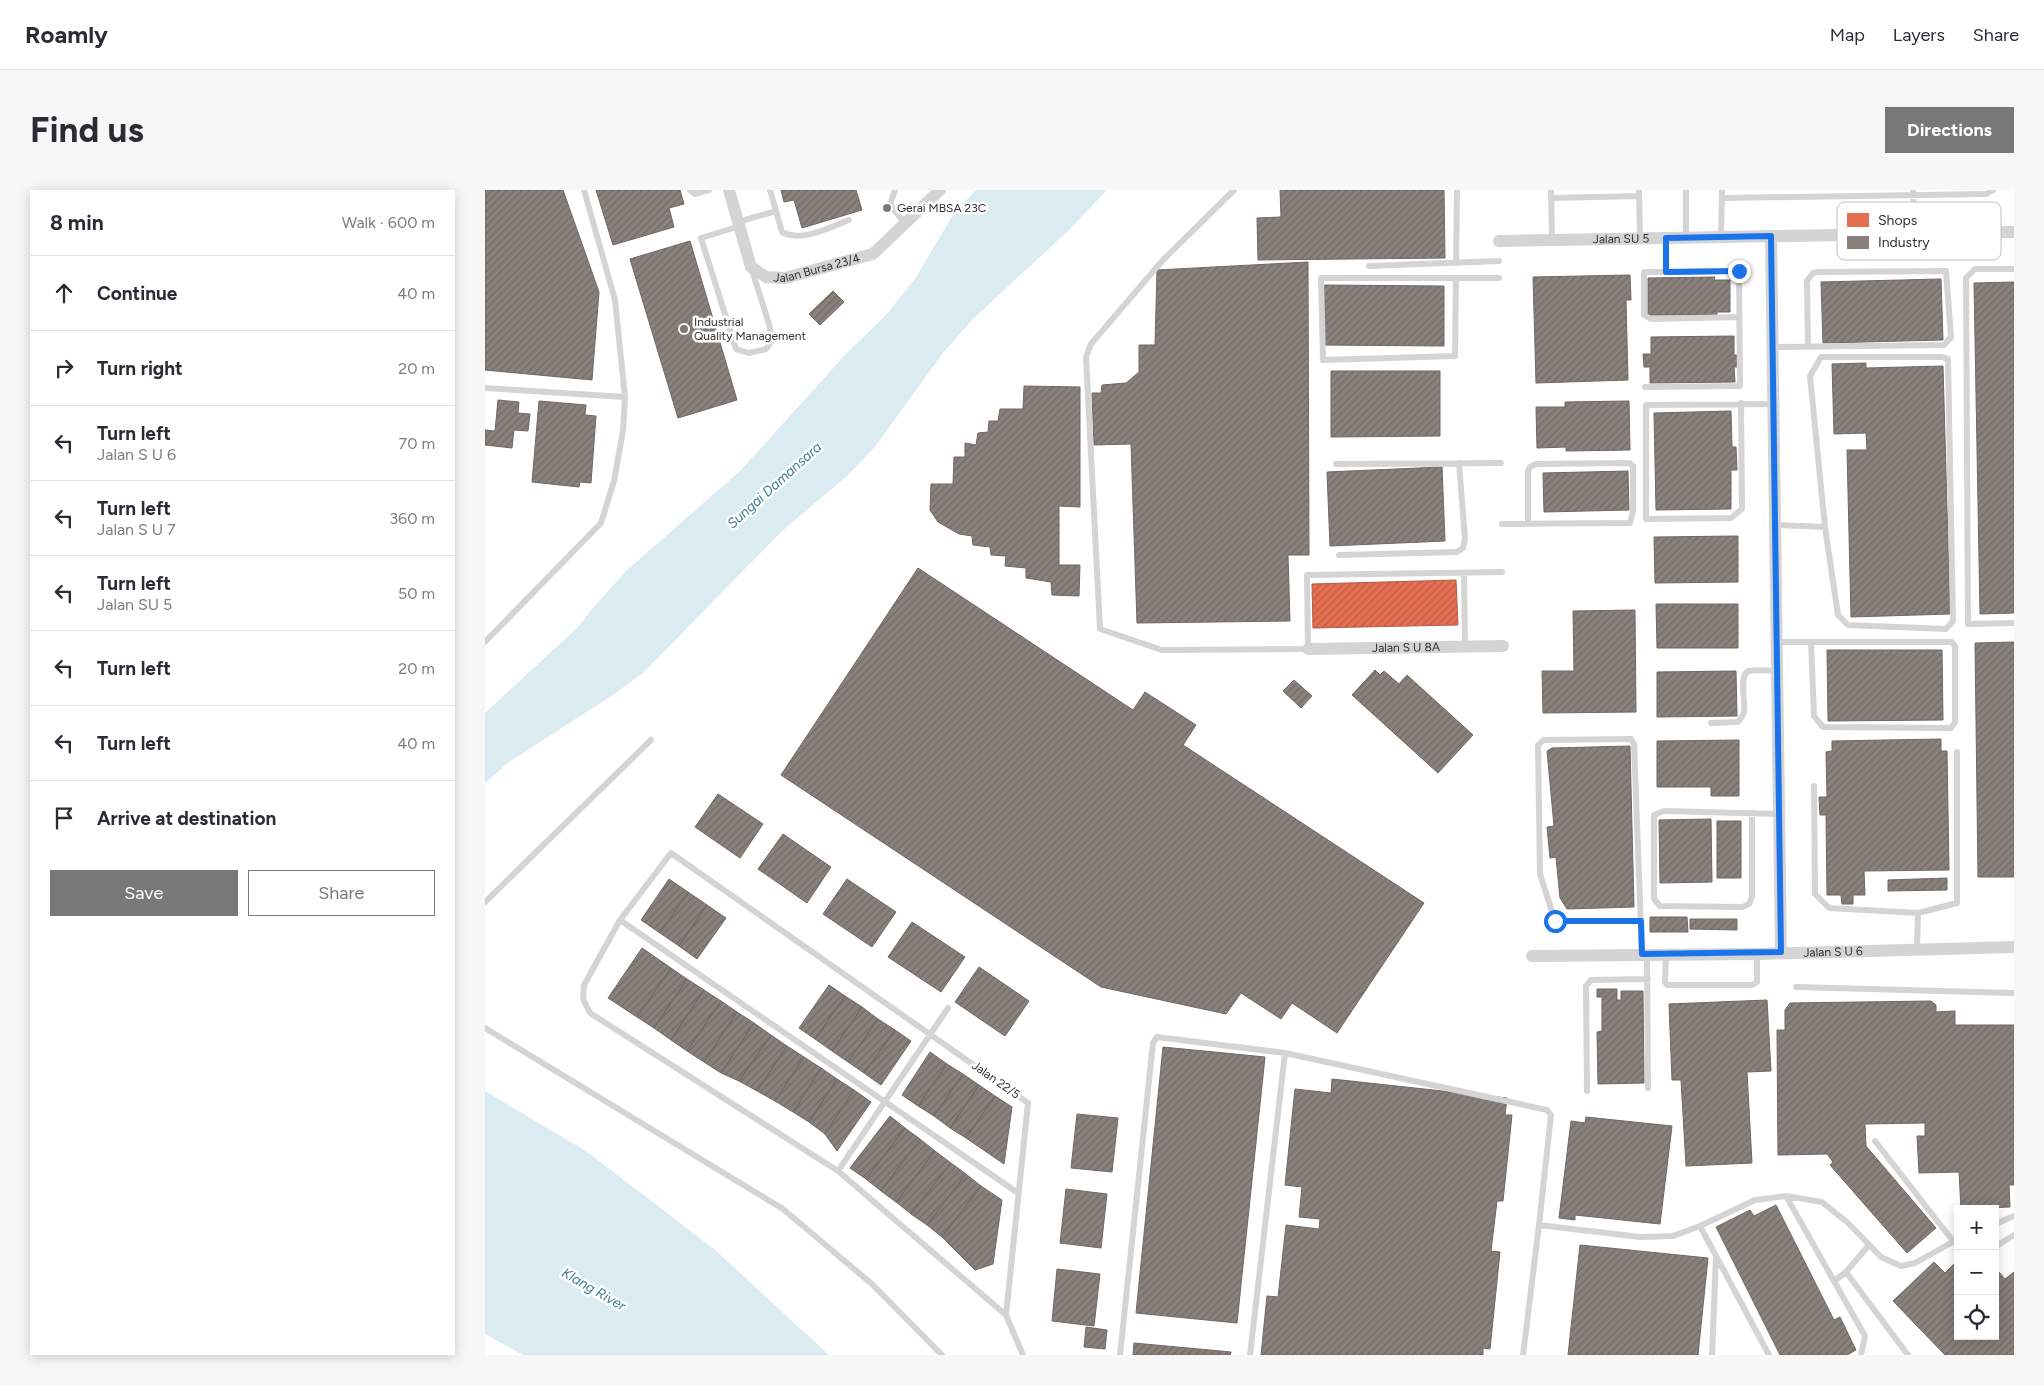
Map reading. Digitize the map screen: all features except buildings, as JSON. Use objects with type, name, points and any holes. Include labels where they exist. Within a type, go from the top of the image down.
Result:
[{"type":"street","points":[[729,190],[751,267]]},
{"type":"street","name":"Jalan Bursa 23/4","points":[[751,267],[766,277],[785,278],[873,254],[940,190]]},
{"type":"street","name":"Jalan SU 5","points":[[2001,232],[2014,232]]},
{"type":"street","name":"Jalan SU 5","points":[[1499,241],[1837,235]]},
{"type":"street","points":[[1771,236],[1781,952]]},
{"type":"street","name":"Jalan S U 8A","points":[[1308,649],[1503,646]]},
{"type":"street","name":"Jalan S U 6","points":[[1532,956],[1757,954],[1917,948],[2014,947]]},
{"type":"lane","points":[[485,642],[601,523],[614,481],[623,431],[625,397],[615,300],[584,190]]},
{"type":"lane","points":[[690,190],[695,194],[709,190]]},
{"type":"lane","points":[[770,190],[782,232],[789,236],[802,236],[849,220]]},
{"type":"lane","points":[[895,190],[891,205],[905,223]]},
{"type":"lane","points":[[1234,190],[1162,261],[1091,344],[1086,357],[1100,629],[1162,650],[1308,649],[1307,575],[1502,572]]},
{"type":"lane","points":[[1456,263],[1457,190]]},
{"type":"lane","points":[[1551,190],[1552,240]]},
{"type":"lane","points":[[1686,190],[1686,238]]},
{"type":"lane","points":[[1721,237],[1722,190]]},
{"type":"lane","points":[[1722,198],[1774,194],[1986,194],[1993,190]]},
{"type":"lane","points":[[1551,198],[1639,193],[1640,238]]},
{"type":"lane","points":[[751,267],[769,324],[772,340],[766,348],[749,353],[736,349],[701,238],[776,211]]},
{"type":"lane","points":[[1666,238],[1666,272]]},
{"type":"lane","points":[[1369,266],[1499,261]]},
{"type":"lane","points":[[2014,268],[1975,269],[1965,278],[1968,624],[2014,623]]},
{"type":"lane","points":[[1645,386],[1740,386],[1739,271],[1644,272],[1644,315],[1651,319],[1739,317]]},
{"type":"lane","points":[[1772,347],[1808,347],[1944,345],[1951,337],[1946,271],[1819,272],[1813,274],[1807,281],[1808,347]]},
{"type":"lane","points":[[1456,278],[1455,356],[1323,360],[1321,278],[1456,278],[1499,278]]},
{"type":"lane","points":[[1821,357],[1942,357],[1948,360],[1953,621],[1945,628],[1848,626],[1839,615],[1825,527],[1810,376],[1821,357]]},
{"type":"lane","points":[[485,388],[625,397]]},
{"type":"lane","points":[[1741,403],[1742,509],[1731,518],[1646,519],[1646,405],[1741,403],[1773,404]]},
{"type":"lane","points":[[1336,464],[1501,463]]},
{"type":"lane","points":[[1502,524],[1528,524],[1629,523],[1633,511],[1633,466],[1629,463],[1536,464],[1530,467],[1528,471],[1528,524]]},
{"type":"lane","points":[[1339,555],[1457,552],[1463,548],[1465,539],[1459,464]]},
{"type":"lane","points":[[1775,525],[1825,527]]},
{"type":"lane","points":[[1464,573],[1465,646]]},
{"type":"lane","points":[[1776,642],[1811,642],[1952,642],[1955,646],[1955,722],[1951,728],[1823,727],[1814,716],[1811,642]]},
{"type":"lane","points":[[1711,723],[1738,722],[1744,711],[1743,680],[1748,671],[1777,671]]},
{"type":"lane","points":[[1641,921],[1555,921],[1540,874],[1538,745],[1545,740],[1631,739],[1634,744],[1641,921],[1647,980],[1648,1088]]},
{"type":"lane","points":[[485,902],[651,740]]},
{"type":"lane","points":[[1814,786],[1815,894],[1829,908],[1918,913],[1957,903],[1957,752]]},
{"type":"lane","points":[[1753,813],[1752,897],[1749,904],[1742,907],[1660,906],[1653,899],[1654,815],[1664,811],[1753,813],[1779,814]]},
{"type":"lane","name":"Jalan 22/5","points":[[620,920],[671,853],[1028,1103],[1006,1315],[1023,1355]]},
{"type":"lane","points":[[1917,948],[1918,913]]},
{"type":"lane","points":[[1006,1315],[838,1171],[590,1013],[583,999],[584,985],[620,920],[1018,1193]]},
{"type":"lane","points":[[1666,954],[1665,982],[1667,985],[1752,985],[1757,982],[1757,954]]},
{"type":"lane","points":[[1587,1091],[1586,986],[1591,980],[1647,980]]},
{"type":"lane","points":[[1796,987],[2014,993]]},
{"type":"lane","points":[[838,1171],[932,1035],[948,1008]]},
{"type":"lane","points":[[485,1028],[783,1209],[873,1286],[942,1355]]},
{"type":"lane","points":[[1120,1355],[1153,1044],[1157,1037],[1285,1053],[1550,1111],[1539,1226],[1523,1355]]},
{"type":"lane","points":[[1250,1355],[1285,1053]]},
{"type":"lane","points":[[1875,1141],[1954,1239]]},
{"type":"lane","points":[[1539,1226],[1640,1237],[1673,1236],[1700,1226],[1755,1200],[1786,1196],[1822,1202],[1848,1223],[1881,1257],[1901,1266],[1915,1262],[1954,1241]]},
{"type":"lane","points":[[1786,1196],[1865,1336],[1861,1355]]},
{"type":"lane","points":[[1999,1222],[2014,1216]]},
{"type":"lane","points":[[1700,1226],[1769,1355]]},
{"type":"lane","points":[[1999,1244],[2014,1235]]},
{"type":"lane","points":[[1834,1281],[1846,1272],[1869,1245]]},
{"type":"lane","points":[[1712,1355],[1716,1255]]},
{"type":"lane","points":[[1846,1272],[1908,1355]]},
{"type":"water","name":"Sungai Damansara","points":[[976,190],[1107,190],[1070,229],[973,319],[943,353],[874,448],[848,475],[781,532],[644,672],[613,695],[509,762],[485,783],[485,713],[580,625],[626,571],[740,471],[845,355],[885,316],[915,279],[954,213]]},
{"type":"water","name":"Klang River","points":[[485,1091],[586,1151],[714,1249],[829,1355],[523,1355],[485,1334]]},
{"type":"place","name":"Gerai MBSA 23C","points":[[887,208]]},
{"type":"place","name":"Industrial Quality Management","points":[[684,329]]},
{"type":"route","points":[[1555,921],[1641,921],[1642,954],[1757,954],[1781,952],[1771,236],[1666,238],[1666,272],[1739,271]]}]
